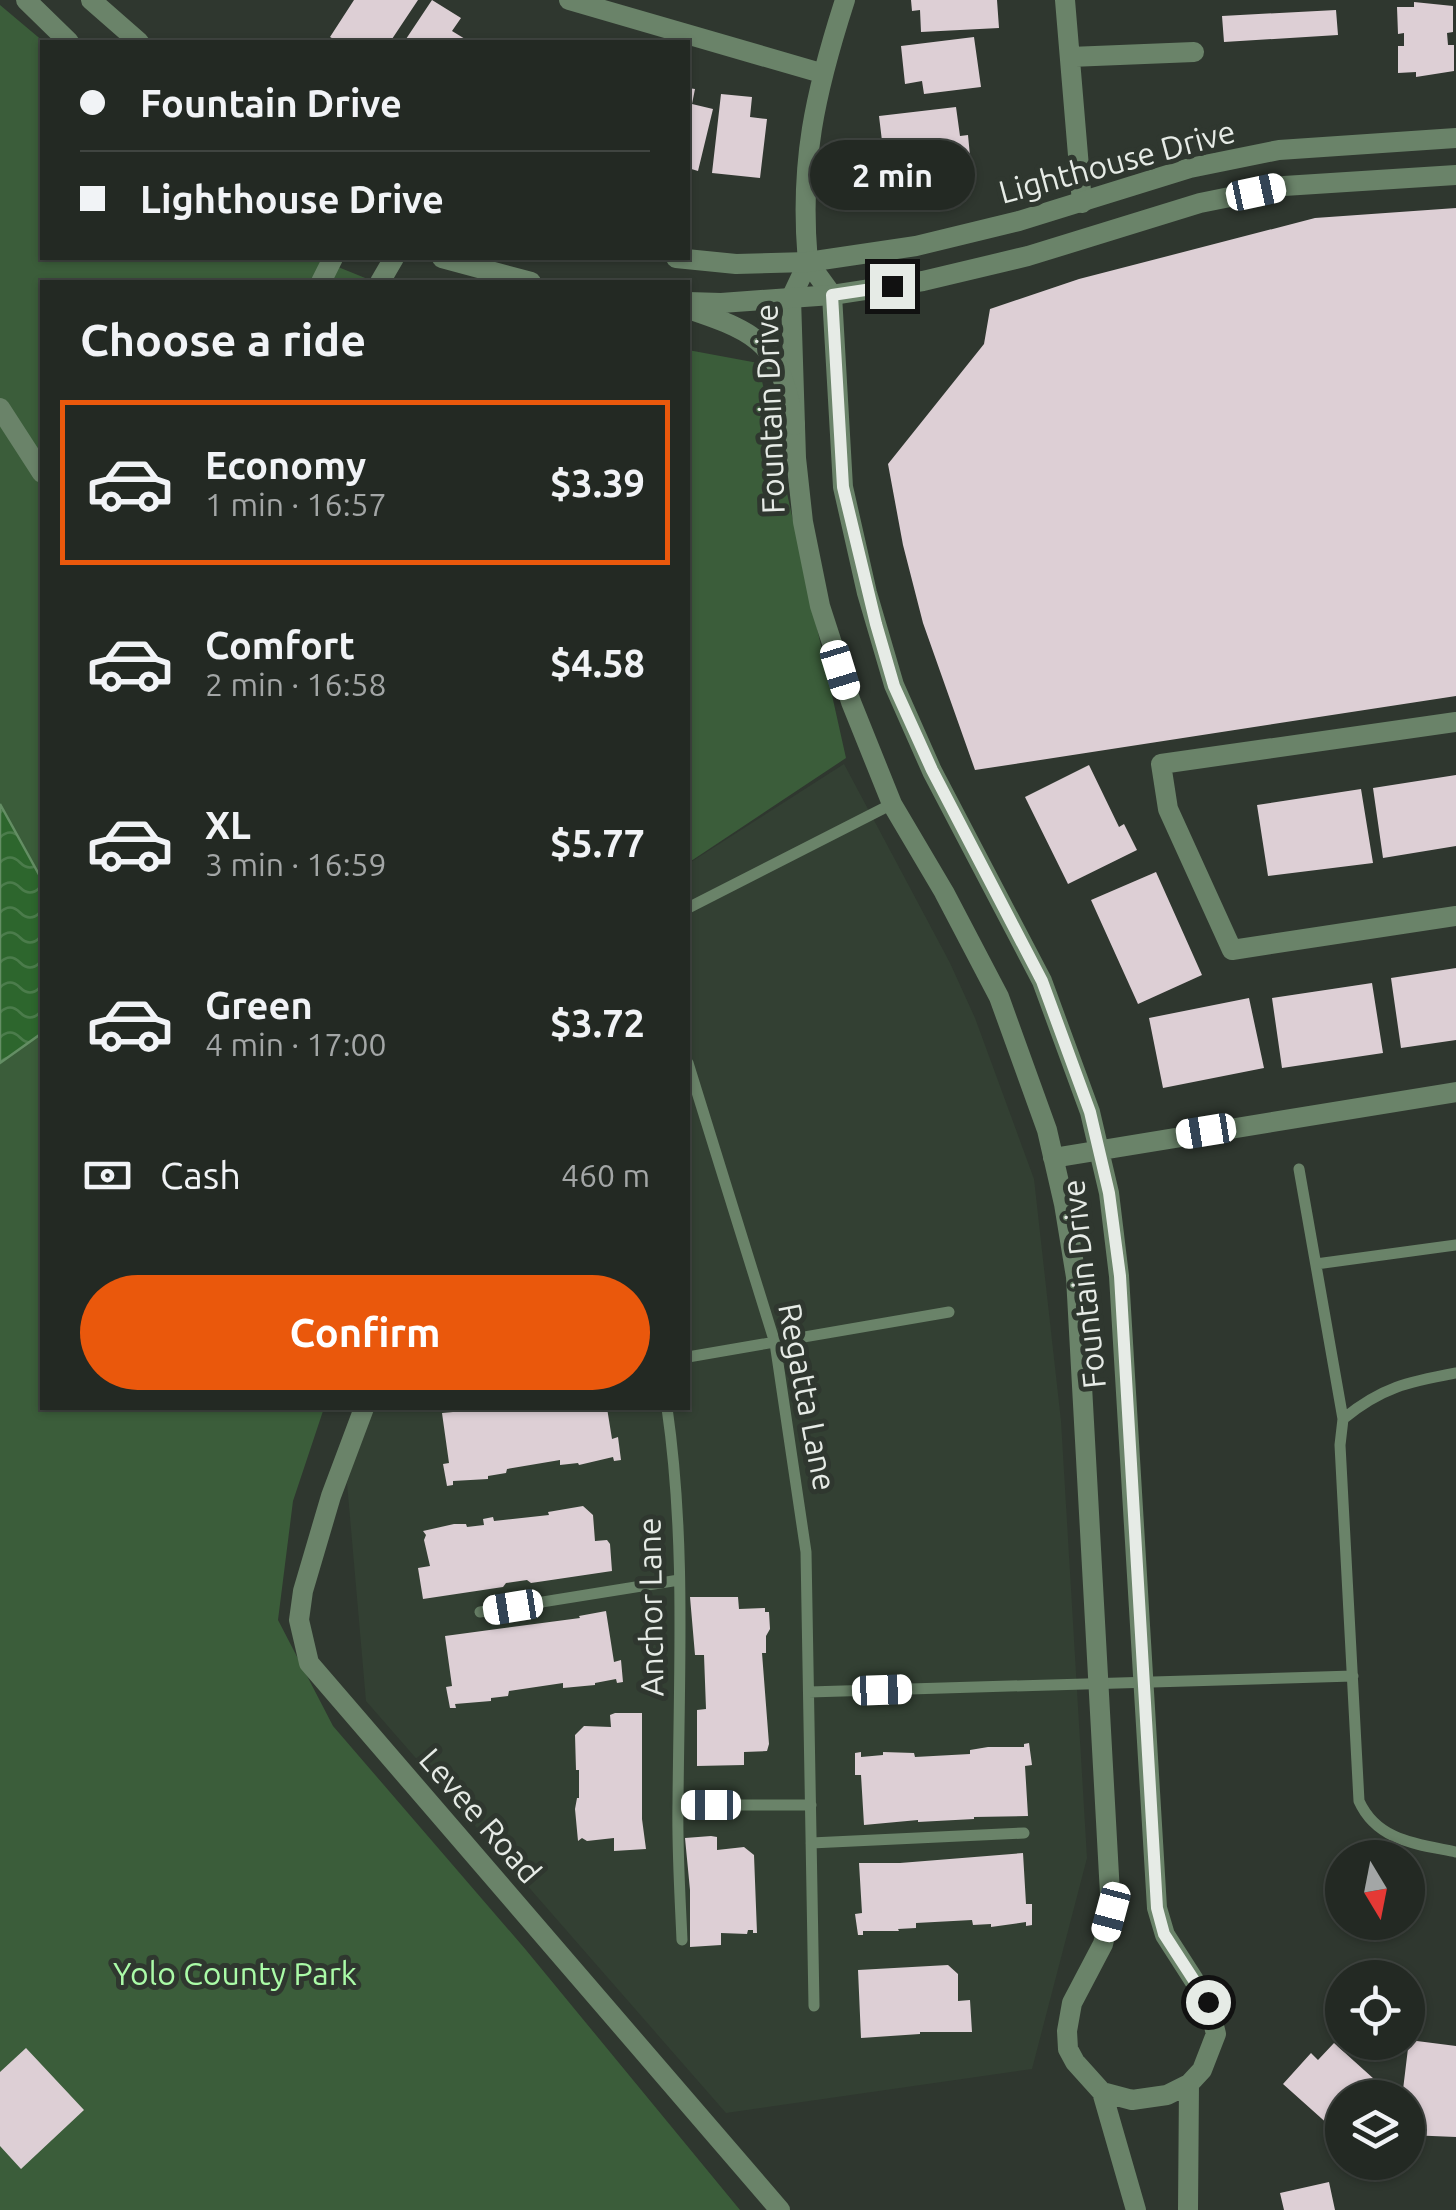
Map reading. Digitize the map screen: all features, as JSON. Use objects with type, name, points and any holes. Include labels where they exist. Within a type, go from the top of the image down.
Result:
[{"type":"street","points":[[26,0],[67,40]]},
{"type":"street","points":[[91,0],[136,40]]},
{"type":"street","points":[[569,0],[821,73]]},
{"type":"street","points":[[808,262],[803,206],[808,150],[821,73],[845,0]]},
{"type":"street","points":[[1066,0],[1082,203]]},
{"type":"street","points":[[1070,57],[1194,52]]},
{"type":"street","name":"Lighthouse Drive","points":[[690,259],[736,264],[808,262],[916,246],[1082,203],[1190,168],[1279,150],[1456,138]]},
{"type":"street","name":"Lighthouse Drive","points":[[690,306],[832,295],[923,281],[1150,221],[1200,203],[1284,186],[1456,174]]},
{"type":"street","points":[[450,260],[524,280]]},
{"type":"street","name":"Fountain Drive","points":[[1136,2210],[1102,2092],[1068,2049],[1072,2002],[1103,1944],[1111,1912],[1076,1277],[1047,1130],[998,997],[944,892],[892,804],[850,702],[820,606],[803,522],[795,425],[791,298],[808,262],[832,295],[843,487],[894,686],[932,770],[1042,981],[1090,1112],[1109,1193],[1120,1276],[1157,1908],[1164,1934],[1208,2002],[1216,2034],[1202,2070],[1190,2084],[1188,2210]]},
{"type":"street","points":[[690,307],[737,326],[764,346],[785,377],[795,425]]},
{"type":"street","points":[[0,408],[40,471]]},
{"type":"street","points":[[1456,722],[1160,764],[1168,809],[1232,950],[1456,916]]},
{"type":"street","points":[[1053,1158],[1456,1092]]},
{"type":"street","name":"Levee Road","points":[[363,1410],[302,1591],[299,1620],[309,1663],[780,2210]]},
{"type":"street","points":[[1102,2092],[1132,2100],[1167,2095],[1190,2084]]},
{"type":"lane","points":[[690,907],[892,804]]},
{"type":"lane","name":"Regatta Lane","points":[[690,1070],[775,1344],[806,1552],[814,2006]]},
{"type":"lane","points":[[1299,1169],[1343,1418],[1340,1446],[1359,1801],[1368,1820],[1410,1843],[1456,1852]]},
{"type":"lane","points":[[1316,1264],[1456,1246]]},
{"type":"lane","points":[[690,1357],[949,1312]]},
{"type":"lane","points":[[1343,1418],[1371,1396],[1403,1384],[1456,1373]]},
{"type":"lane","name":"Anchor Lane","points":[[667,1410],[677,1490],[680,1580],[678,1805],[682,1940]]},
{"type":"lane","points":[[480,1612],[680,1580]]},
{"type":"lane","points":[[809,1692],[1353,1676]]},
{"type":"lane","points":[[678,1805],[811,1805]]},
{"type":"lane","points":[[811,1843],[1024,1833]]},
{"type":"shaded area","points":[[844,764],[950,963],[975,1018],[1034,1179],[1061,1421],[1087,1858],[1032,2069],[726,2113],[366,1701],[347,1483],[370,1410],[690,1410],[690,863]]},
{"type":"green space","name":"Yolo County Park","points":[[0,5],[42,40],[40,260],[321,260],[370,280],[40,280],[40,1410],[323,1410],[293,1501],[278,1620],[333,1726],[526,1950],[740,2210],[0,2210]]},
{"type":"green space","points":[[690,350],[758,363],[846,758],[690,862]]},
{"type":"water","points":[[0,804],[40,876],[40,1034],[0,1063]]},
{"type":"building","points":[[354,0],[418,0],[391,40],[330,37]]},
{"type":"building","points":[[432,0],[461,18],[452,31],[467,40],[405,40]]},
{"type":"building","points":[[911,0],[997,0],[999,28],[921,32],[920,10],[912,11]]},
{"type":"building","points":[[1414,2],[1453,6],[1453,32],[1447,33],[1448,45],[1454,45],[1454,71],[1416,77],[1416,72],[1398,73],[1398,46],[1404,46],[1404,33],[1398,34],[1397,7],[1414,7]]},
{"type":"building","points":[[1336,10],[1338,35],[1224,42],[1222,16]]},
{"type":"building","points":[[974,37],[981,87],[924,94],[922,81],[905,84],[901,46]]},
{"type":"building","points":[[690,88],[695,89],[692,104],[713,109],[698,171],[690,169]]},
{"type":"building","points":[[721,94],[752,97],[750,117],[767,119],[760,178],[712,173]]},
{"type":"building","points":[[956,107],[960,136],[968,135],[970,156],[885,166],[879,116]]},
{"type":"building","points":[[1456,208],[1456,696],[975,770],[923,623],[888,464],[984,344],[990,309],[1079,279],[1315,218]]},
{"type":"building","points":[[1089,765],[1119,827],[1124,824],[1137,850],[1068,884],[1025,797]]},
{"type":"building","points":[[1456,775],[1456,846],[1383,858],[1373,788]]},
{"type":"building","points":[[1361,789],[1373,863],[1268,876],[1257,805]]},
{"type":"building","points":[[1156,872],[1202,975],[1138,1004],[1091,900]]},
{"type":"building","points":[[1456,968],[1456,1040],[1401,1048],[1391,978]]},
{"type":"building","points":[[1372,983],[1383,1053],[1282,1068],[1272,998]]},
{"type":"building","points":[[1249,998],[1264,1068],[1163,1088],[1149,1018]]},
{"type":"building","points":[[607,1410],[612,1439],[618,1437],[621,1460],[614,1461],[613,1457],[560,1465],[560,1460],[507,1469],[506,1473],[488,1479],[453,1481],[453,1485],[447,1486],[443,1464],[449,1463],[442,1413]]},
{"type":"building","points":[[583,1506],[593,1515],[595,1541],[607,1540],[610,1544],[612,1571],[506,1583],[503,1587],[423,1599],[418,1568],[430,1566],[423,1531],[454,1524],[484,1525],[483,1519],[493,1517],[494,1521],[549,1515],[548,1512]]},
{"type":"building","points":[[690,1597],[738,1597],[739,1609],[765,1608],[769,1612],[766,1653],[762,1653],[769,1744],[767,1751],[744,1752],[744,1765],[697,1766],[697,1710],[706,1709],[704,1655],[695,1655]]},
{"type":"building","points":[[606,1611],[614,1662],[621,1660],[623,1682],[617,1683],[616,1679],[563,1688],[563,1683],[509,1691],[508,1696],[491,1701],[455,1704],[456,1708],[450,1708],[446,1687],[452,1686],[445,1636]]},
{"type":"building","points":[[642,1713],[642,1819],[646,1849],[614,1851],[614,1838],[578,1841],[575,1809],[579,1770],[575,1735],[584,1726],[611,1727],[610,1715]]},
{"type":"building","points":[[1029,1743],[1032,1765],[1025,1766],[1028,1816],[864,1825],[861,1775],[855,1775],[855,1753],[861,1752],[861,1757],[883,1752],[914,1753],[915,1757],[970,1754],[970,1750],[1024,1747]]},
{"type":"building","points":[[717,1837],[717,1850],[744,1847],[754,1855],[757,1933],[721,1933],[721,1945],[690,1947],[685,1838]]},
{"type":"building","points":[[1023,1853],[1026,1904],[1032,1904],[1032,1925],[1026,1926],[1026,1922],[991,1927],[973,1925],[972,1920],[916,1923],[916,1928],[863,1931],[863,1935],[858,1935],[855,1914],[862,1913],[859,1863]]},
{"type":"building","points":[[948,1965],[958,1974],[958,2001],[970,2000],[972,2032],[861,2038],[858,1970]]},
{"type":"building","points":[[1425,2042],[1456,2046],[1456,2137],[1425,2136],[1425,2080],[1404,2080],[1407,2060],[1425,2060]]},
{"type":"building","points":[[26,2048],[84,2110],[21,2169],[0,2146],[0,2072]]},
{"type":"building","points":[[1311,2053],[1318,2060],[1325,2053],[1325,2060],[1353,2060],[1375,2080],[1325,2080],[1325,2122],[1283,2084]]},
{"type":"building","points":[[1329,2182],[1335,2210],[1284,2210],[1280,2193]]},
{"type":"route","points":[[892,286],[832,295],[843,487],[894,686],[932,770],[1042,981],[1090,1112],[1099,1148],[1120,1276],[1157,1908],[1164,1934],[1208,2002]]}]
